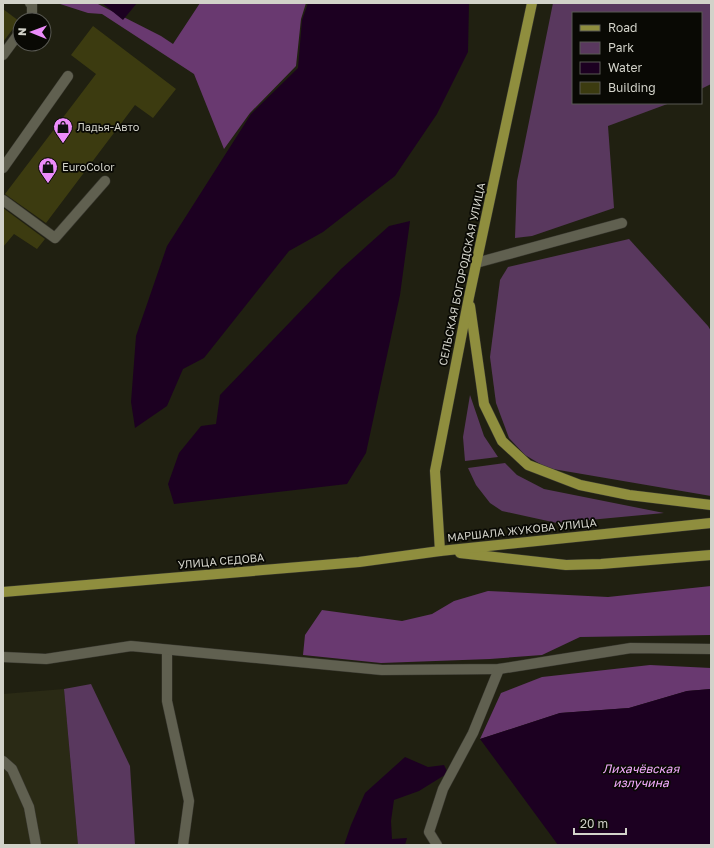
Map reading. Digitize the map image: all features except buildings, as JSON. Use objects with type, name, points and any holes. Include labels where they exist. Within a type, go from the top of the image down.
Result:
[{"type":"main road","name":"СЕЛЬСКАЯ БОГОРОДСКАЯ УЛИЦА","points":[[440,551],[435,471],[468,297],[532,3]]},
{"type":"main road","points":[[468,297],[484,404],[502,441],[528,465],[580,485],[629,495],[711,505]]},
{"type":"main road","name":"МАРШАЛА ЖУКОВА УЛИЦА","points":[[440,551],[711,523]]},
{"type":"main road","name":"МАРШАЛА ЖУКОВА УЛИЦА","points":[[440,551],[566,565],[601,564],[711,555]]},
{"type":"main road","name":"УЛИЦА СЕДОВА","points":[[3,592],[359,562],[440,551]]},
{"type":"lane","points":[[30,3],[32,4],[32,12]]},
{"type":"lane","points":[[3,55],[12,43]]},
{"type":"lane","points":[[3,168],[68,76]]},
{"type":"lane","points":[[3,200],[55,238],[105,181]]},
{"type":"lane","points":[[476,263],[622,223]]},
{"type":"lane","points":[[3,658],[46,659],[131,646],[382,670],[499,668],[631,648],[711,649]]},
{"type":"lane","points":[[167,650],[167,701],[189,801],[183,845]]},
{"type":"lane","points":[[437,845],[429,832],[443,789],[473,733],[499,668]]},
{"type":"lane","points":[[3,761],[12,769],[30,807],[36,845]]},
{"type":"shaded area","points":[[57,3],[96,3],[161,36],[173,44],[200,3],[306,3],[301,19],[296,66],[250,113],[224,149],[194,74],[102,14],[88,13]]},
{"type":"shaded area","points":[[711,586],[711,635],[580,637],[542,655],[490,659],[381,663],[303,655],[305,635],[322,610],[402,621],[432,614],[454,601],[488,591],[608,597]]},
{"type":"shaded area","points":[[650,665],[711,668],[711,689],[687,691],[629,708],[560,713],[480,739],[501,693],[542,677]]},
{"type":"shaded area","points":[[64,689],[78,845],[3,845],[3,694]]},
{"type":"green space","points":[[553,3],[711,3],[711,84],[702,88],[702,12],[572,12],[572,104],[667,104],[608,126],[614,208],[532,236],[515,238],[517,181]]},
{"type":"green space","points":[[629,239],[711,331],[711,496],[547,468],[525,455],[509,438],[496,403],[490,357],[500,280],[508,267]]},
{"type":"green space","points":[[470,395],[484,436],[498,457],[465,461],[463,437]]},
{"type":"green space","points":[[505,463],[517,475],[544,489],[664,513],[557,523],[502,511],[490,503],[476,485],[468,468]]},
{"type":"green space","points":[[91,684],[130,766],[135,845],[78,845],[64,689]]},
{"type":"water","points":[[102,3],[137,3],[123,20]]},
{"type":"water","points":[[308,3],[469,3],[468,52],[437,114],[395,176],[323,232],[289,251],[204,358],[183,369],[167,406],[135,428],[131,402],[136,336],[167,246],[251,114],[298,68],[302,20]]},
{"type":"water","points":[[410,221],[400,295],[366,453],[347,484],[174,504],[168,484],[179,453],[201,426],[216,424],[220,395],[341,269],[389,226]]},
{"type":"water","name":"Лихачёвская излучина","points":[[711,689],[711,845],[558,845],[480,739],[560,713],[629,708],[687,691]]},
{"type":"water","points":[[405,757],[428,767],[444,765],[448,773],[419,791],[394,800],[391,821],[392,839],[407,838],[405,845],[344,845],[365,793]]},
{"type":"place","name":"Ладья-Авто","points":[[63,144]]},
{"type":"place","name":"EuroColor","points":[[48,184]]}]
